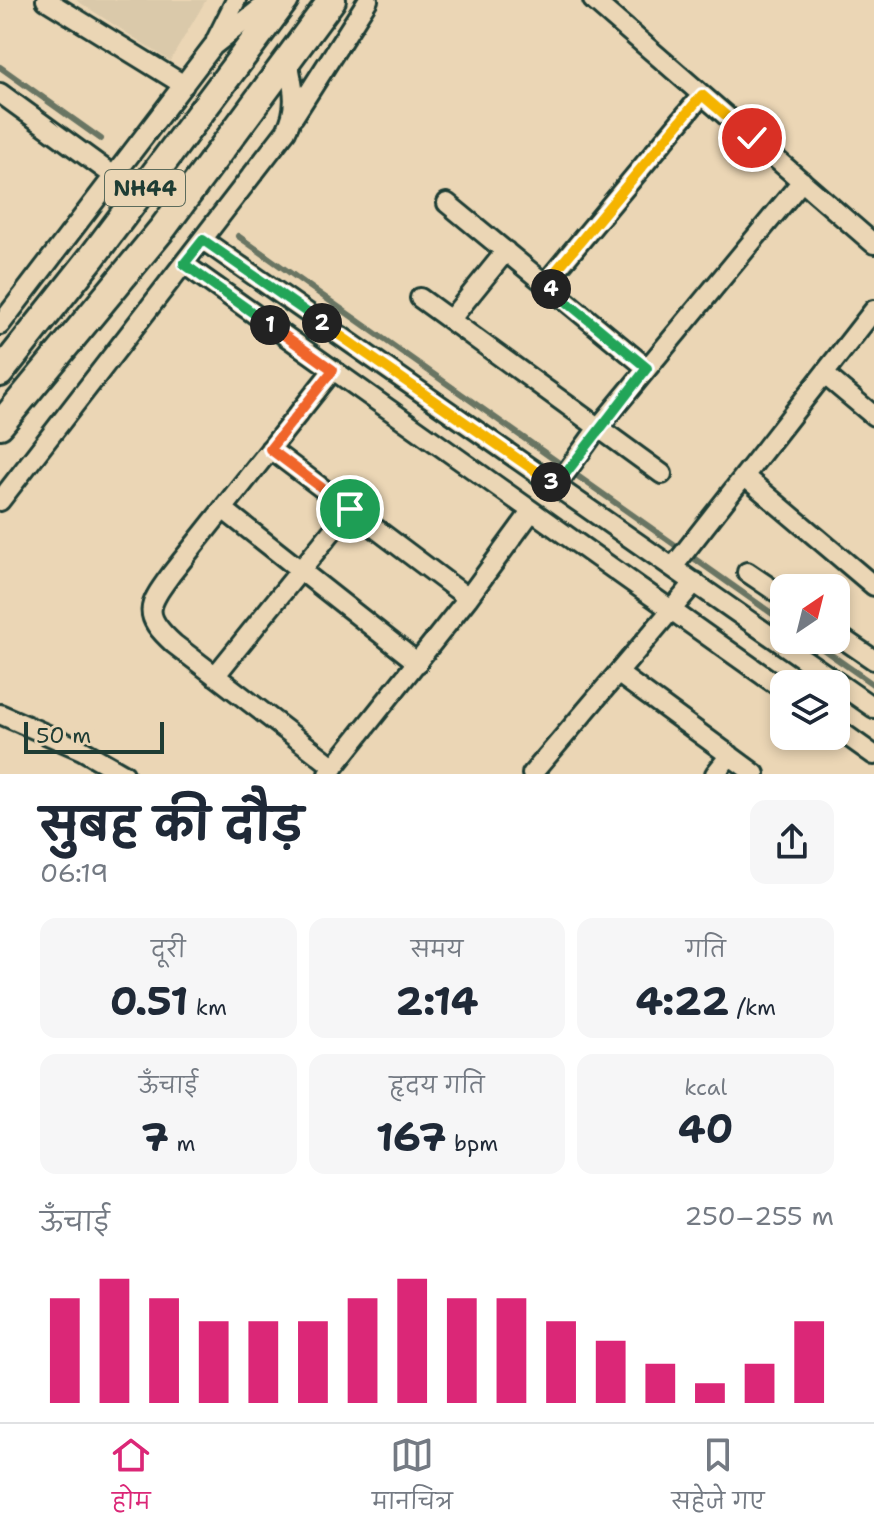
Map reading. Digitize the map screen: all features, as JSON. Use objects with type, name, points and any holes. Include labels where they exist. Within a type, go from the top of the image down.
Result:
[{"type":"highway","name":"NH44","points":[[0,373],[92,257],[285,0]]},
{"type":"highway","name":"NH44","points":[[0,425],[163,228],[332,0]]},
{"type":"street","points":[[46,0],[184,85]]},
{"type":"street","points":[[0,325],[213,46],[236,0]]},
{"type":"street","points":[[213,46],[271,0]]},
{"type":"street","points":[[0,501],[203,240],[294,116],[368,0]]},
{"type":"street","points":[[593,0],[874,244]]},
{"type":"street","points":[[288,60],[295,92],[294,116]]},
{"type":"street","points":[[0,93],[114,176]]},
{"type":"street","points":[[545,284],[702,95]]},
{"type":"street","points":[[560,480],[598,428],[802,181]]},
{"type":"street","points":[[447,203],[647,368]]},
{"type":"street","points":[[203,240],[560,480],[681,556],[695,582],[874,708]]},
{"type":"street","points":[[450,320],[506,251]]},
{"type":"street","points":[[184,264],[770,680]]},
{"type":"street","points":[[420,298],[662,474]]},
{"type":"street","points":[[681,556],[874,310]]},
{"type":"street","points":[[333,370],[151,602],[151,615],[157,629],[331,770],[418,663],[531,512]]},
{"type":"street","points":[[824,374],[874,416]]},
{"type":"street","points":[[270,449],[468,598]]},
{"type":"street","points":[[744,476],[874,586]]},
{"type":"street","points":[[223,509],[418,663]]},
{"type":"street","points":[[215,676],[350,509]]},
{"type":"street","points":[[747,572],[770,588]]},
{"type":"street","points":[[532,774],[695,582]]},
{"type":"street","points":[[850,644],[874,660]]},
{"type":"street","points":[[619,674],[755,774]]},
{"type":"street","points":[[0,714],[82,750],[124,774]]},
{"type":"street","points":[[850,738],[874,755]]},
{"type":"street","points":[[715,774],[730,755]]},
{"type":"shaded area","points":[[76,0],[206,0],[170,61]]},
{"type":"waterway","points":[[0,67],[101,139]]},
{"type":"waterway","points":[[238,236],[770,612]]},
{"type":"waterway","points":[[830,654],[874,685]]},
{"type":"route","points":[[350,509],[270,449],[333,370],[184,264],[203,240],[556,486],[647,368],[545,284],[702,95],[752,138]]}]
